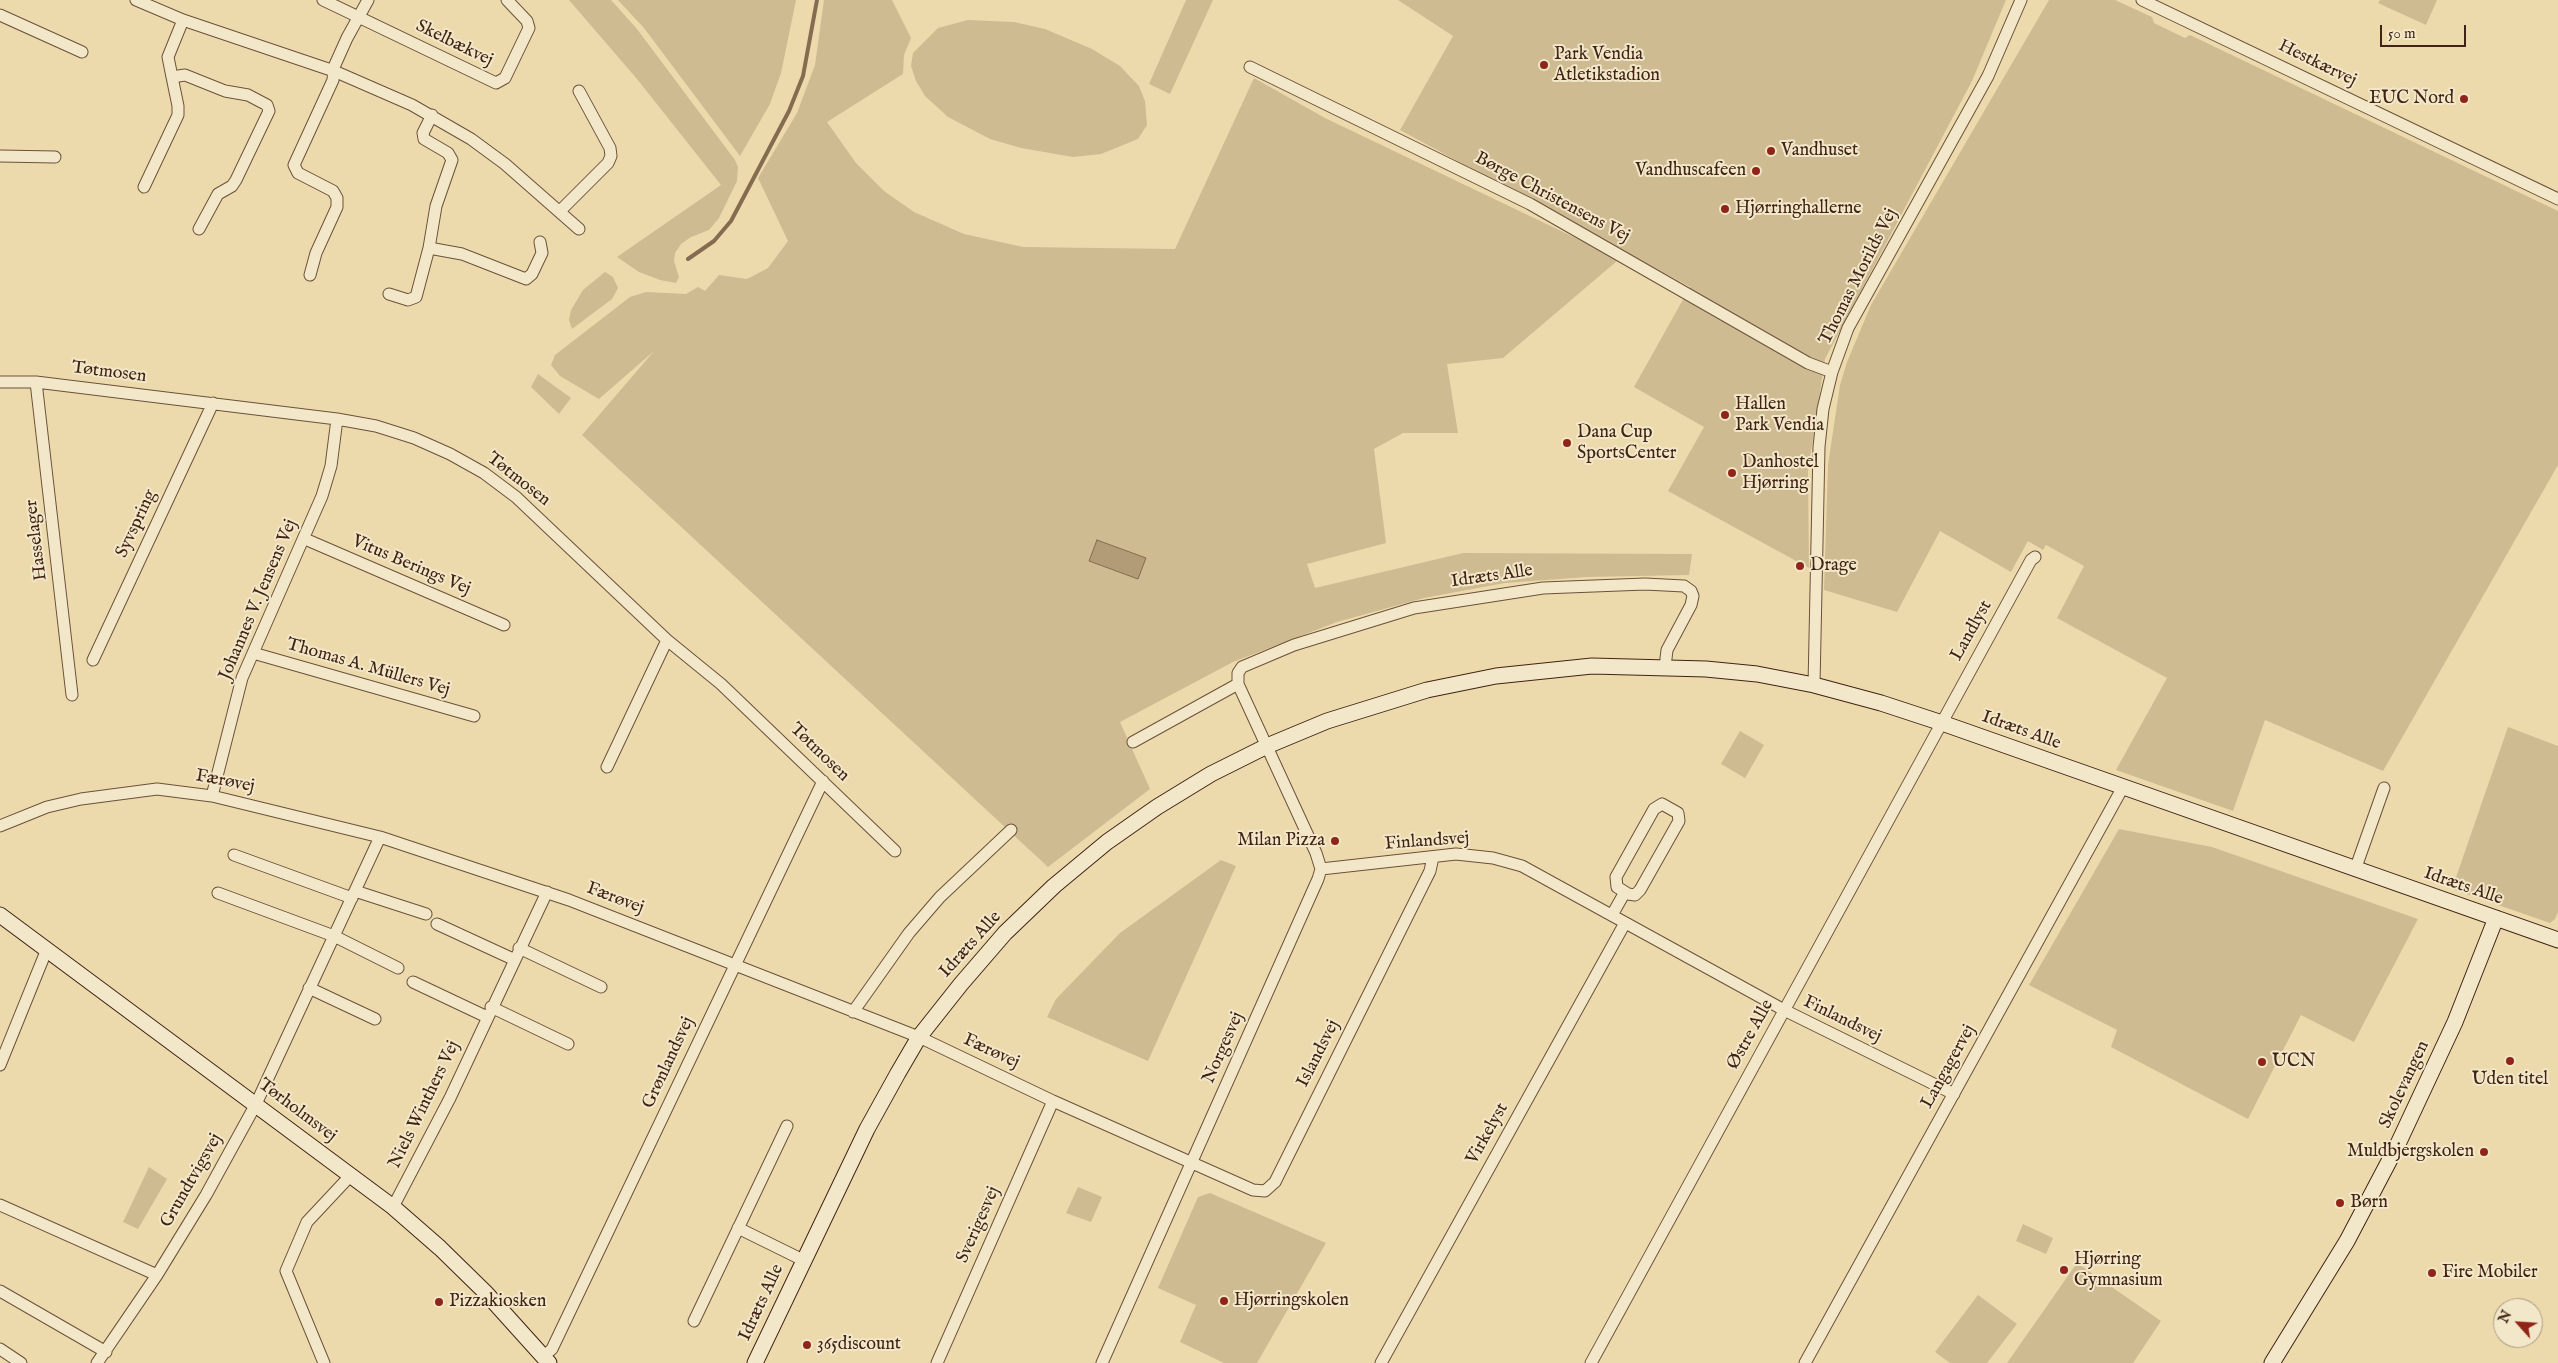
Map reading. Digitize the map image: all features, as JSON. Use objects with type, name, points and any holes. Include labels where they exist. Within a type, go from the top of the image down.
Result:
[{"type":"street","points":[[136,0],[183,20],[334,71],[389,94],[432,115],[492,154],[579,229]]},
{"type":"street","name":"Skelbækvej","points":[[322,0],[496,83],[505,78],[529,28],[527,21],[507,0]]},
{"type":"street","points":[[310,275],[316,253],[337,207],[338,198],[332,192],[298,173],[294,165],[317,118],[333,80],[334,71],[358,16],[368,0]]},
{"type":"street","name":"Thomas Morilds Vej","points":[[1814,685],[1819,448],[1823,409],[1832,372],[1848,328],[1988,76],[2021,0]]},
{"type":"street","name":"Hestkærvej","points":[[2142,0],[2558,199]]},
{"type":"street","points":[[0,15],[82,52]]},
{"type":"street","points":[[144,187],[178,115],[178,106],[168,58],[183,20]]},
{"type":"street","name":"Børge Christensens Vej","points":[[1250,67],[1530,204],[1808,362],[1832,372]]},
{"type":"street","points":[[172,77],[185,75],[225,91],[248,95],[264,103],[269,108],[268,114],[236,180],[214,200],[199,229]]},
{"type":"street","points":[[560,211],[608,163],[611,156],[610,148],[579,91]]},
{"type":"street","points":[[389,294],[408,300],[416,297],[429,248],[436,206],[452,160],[448,154],[424,139],[423,133],[432,115]]},
{"type":"street","points":[[0,156],[55,157]]},
{"type":"street","points":[[429,248],[468,255],[526,280],[532,274],[542,254],[540,242]]},
{"type":"street","name":"Tøtmosen","points":[[0,382],[36,382],[337,419],[376,426],[414,438],[450,454],[484,473],[516,497],[668,640],[721,684],[895,851]]},
{"type":"street","name":"Hasselager","points":[[36,382],[72,695]]},
{"type":"street","name":"Syvspring","points":[[93,660],[213,403]]},
{"type":"street","name":"Johannes V. Jensens Vej","points":[[212,796],[242,678],[305,539],[322,496],[331,466],[337,419]]},
{"type":"street","name":"Vitus Berings Vej","points":[[305,539],[504,625]]},
{"type":"street","name":"Landlyst","points":[[1942,723],[2031,560],[2035,557]]},
{"type":"street","name":"Idræts Alle","points":[[1238,684],[1238,673],[1248,663],[1294,645],[1414,608],[1502,593],[1594,584],[1674,585],[1684,586],[1691,591],[1693,600],[1668,647],[1666,666]]},
{"type":"street","points":[[607,767],[668,640]]},
{"type":"street","name":"Thomas A. Müllers Vej","points":[[253,653],[474,716]]},
{"type":"street","name":"Idræts Alle","points":[[755,1363],[867,1129],[919,1037],[1005,933],[1054,886],[1107,842],[1157,806],[1211,774],[1266,746],[1326,721],[1445,686],[1496,676],[1592,666],[1666,666],[1757,674],[1814,685],[1881,703],[1942,723],[2558,940]]},
{"type":"street","points":[[1133,742],[1238,684],[1316,853],[1320,869]]},
{"type":"street","name":"Østre Alle","points":[[1591,1363],[1942,723]]},
{"type":"street","name":"Grønlandsvej","points":[[546,1360],[823,781]]},
{"type":"street","name":"Langagervej","points":[[1806,1363],[2123,787]]},
{"type":"street","points":[[2355,870],[2384,788]]},
{"type":"street","name":"Færøvej","points":[[0,826],[47,807],[118,792],[157,789],[212,796],[380,837],[546,892],[919,1037],[1053,1101],[1192,1162]]},
{"type":"street","points":[[1662,804],[1680,815],[1679,821],[1640,890],[1635,895],[1624,892],[1617,887],[1615,880],[1654,809],[1662,804]]},
{"type":"street","points":[[853,1012],[891,956],[940,897],[1011,830]]},
{"type":"street","name":"Grundtvigsvej","points":[[97,1363],[157,1275],[206,1195],[256,1104],[380,837]]},
{"type":"street","name":"Finlandsvej","points":[[1320,869],[1456,854],[1493,858],[1522,866],[1784,1010],[1954,1094]]},
{"type":"street","points":[[234,855],[353,894],[426,914]]},
{"type":"street","name":"Islandsvej","points":[[1192,1162],[1253,1190],[1265,1191],[1275,1182],[1430,871],[1433,856]]},
{"type":"street","name":"Norgesvej","points":[[1102,1363],[1308,905],[1320,869]]},
{"type":"street","name":"Niels Winthers Vej","points":[[393,1208],[450,1098],[513,959],[546,892]]},
{"type":"street","points":[[1612,915],[1624,892]]},
{"type":"street","points":[[218,893],[334,936],[398,968]]},
{"type":"street","name":"Tørholmsvej","points":[[0,915],[393,1208],[440,1248],[485,1292],[546,1360]]},
{"type":"street","name":"Skolevangen","points":[[2272,1363],[2347,1242],[2397,1146],[2455,1022],[2496,918]]},
{"type":"street","name":"Virkelyst","points":[[1381,1363],[1625,923]]},
{"type":"street","points":[[437,924],[513,959]]},
{"type":"street","points":[[519,948],[601,987]]},
{"type":"street","points":[[0,1065],[47,950]]},
{"type":"street","points":[[413,982],[568,1044]]},
{"type":"street","points":[[310,988],[375,1018]]},
{"type":"street","name":"Sverigesvej","points":[[937,1363],[1053,1101]]},
{"type":"street","points":[[694,1321],[787,1126]]},
{"type":"street","points":[[324,1363],[286,1271],[308,1222],[351,1175]]},
{"type":"street","points":[[0,1204],[157,1275]]},
{"type":"street","name":"Idræts Alle","points":[[738,1228],[803,1260]]},
{"type":"street","points":[[0,1291],[106,1352]]},
{"type":"street","points":[[0,1349],[21,1363]]},
{"type":"shaded area","points":[[569,0],[611,0],[637,29],[735,160],[738,167],[737,181],[719,218],[709,230],[691,237],[681,244],[675,253],[674,261],[679,277],[676,283],[660,280],[639,272],[617,257],[721,185],[637,79]]},
{"type":"shaded area","points":[[618,0],[796,0],[781,73],[770,104],[740,156],[644,28]]},
{"type":"shaded area","points":[[824,0],[892,0],[911,38],[904,55],[903,74],[827,122],[856,163],[884,191],[914,212],[964,234],[1023,247],[1175,249],[1254,78],[1325,118],[1580,240],[1617,261],[1503,358],[1447,364],[1458,433],[1403,433],[1374,449],[1386,543],[1307,564],[1315,588],[1463,553],[1692,554],[1689,575],[1587,577],[1505,583],[1424,598],[1337,622],[1233,662],[1120,722],[1150,789],[1048,867],[582,435],[654,351],[599,399],[560,376],[551,365],[555,355],[630,297],[646,292],[686,294],[698,287],[705,291],[719,275],[747,279],[768,268],[788,241],[758,178],[797,113],[815,65]]},
{"type":"shaded area","points":[[1186,0],[1213,0],[1170,94],[1149,84]]},
{"type":"shaded area","name":"Hjørringhallerne","points":[[1398,0],[2006,0],[1972,81],[1825,359],[1808,471],[1809,568],[1668,491],[1704,427],[1634,387],[1690,287],[1400,130],[1453,36]]},
{"type":"shaded area","points":[[2049,0],[2115,0],[2152,17],[2154,23],[2185,38],[2190,35],[2558,211],[2558,465],[2383,771],[2265,720],[2233,811],[2116,770],[2167,678],[2057,618],[2084,566],[2046,545],[2043,550],[2028,541],[2011,572],[1940,531],[1897,612],[1824,590],[1828,465],[1840,385],[1847,362],[1871,305]]},
{"type":"shaded area","points":[[2380,0],[2437,0],[2426,25],[2378,3]]},
{"type":"shaded area","points":[[968,20],[1014,22],[1045,29],[1092,49],[1120,66],[1139,86],[1145,101],[1147,125],[1138,139],[1101,154],[1073,157],[1021,148],[990,139],[948,117],[925,96],[916,81],[911,66],[913,53],[938,28]]},
{"type":"shaded area","points":[[605,272],[613,277],[618,288],[612,299],[572,329],[569,320],[571,310],[583,290]]},
{"type":"shaded area","points":[[538,374],[571,398],[559,414],[531,387]]},
{"type":"shaded area","points":[[1097,540],[1146,558],[1138,579],[1089,561]]},
{"type":"shaded area","points":[[2508,727],[2558,746],[2558,912],[2555,919],[2550,923],[2452,889]]},
{"type":"shaded area","points":[[1740,731],[1764,745],[1745,778],[1721,764]]},
{"type":"shaded area","points":[[2119,829],[2212,847],[2418,919],[2354,1042],[2301,1015],[2248,1119],[2111,1047],[2117,1030],[2029,985]]},
{"type":"shaded area","points":[[1221,860],[1236,866],[1148,1061],[1047,1017],[1056,999],[1120,933]]},
{"type":"shaded area","points":[[149,1167],[167,1179],[138,1229],[123,1222]]},
{"type":"shaded area","points":[[1078,1187],[1102,1197],[1091,1222],[1066,1213]]},
{"type":"shaded area","name":"Hjørringskolen","points":[[1210,1193],[1326,1243],[1257,1363],[1224,1363],[1180,1342],[1196,1305],[1158,1288],[1198,1197]]},
{"type":"shaded area","points":[[2023,1224],[2053,1238],[2046,1254],[2016,1241]]},
{"type":"shaded area","points":[[2077,1263],[2161,1321],[2133,1363],[2007,1363]]},
{"type":"shaded area","points":[[1978,1295],[2017,1324],[1987,1363],[1950,1363],[1935,1352]]},
{"type":"waterway","points":[[688,259],[714,241],[731,221],[789,111],[803,76],[817,0]]},
{"type":"place","name":"Park Vendia Atletikstadion","points":[[1544,65]]},
{"type":"place","name":"EUC Nord","points":[[2464,99]]},
{"type":"place","name":"Vandhuset","points":[[1771,151]]},
{"type":"place","name":"Vandhuscafeen","points":[[1756,171]]},
{"type":"place","name":"Hjørringhallerne","points":[[1725,209]]},
{"type":"place","name":"Hallen Park Vendia","points":[[1725,415]]},
{"type":"place","name":"Dana Cup SportsCenter","points":[[1567,443]]},
{"type":"place","name":"Danhostel Hjørring","points":[[1732,473]]},
{"type":"place","name":"Drage","points":[[1800,566]]},
{"type":"place","name":"Milan Pizza","points":[[1335,841]]},
{"type":"place","name":"Uden titel","points":[[2510,1061]]},
{"type":"place","name":"UCN","points":[[2262,1062]]},
{"type":"place","name":"Muldbjergskolen","points":[[2484,1152]]},
{"type":"place","name":"Børn","points":[[2340,1203]]},
{"type":"place","name":"Hjørring Gymnasium","points":[[2064,1270]]},
{"type":"place","name":"Fire Mobiler","points":[[2432,1273]]},
{"type":"place","name":"Hjørringskolen","points":[[1224,1301]]},
{"type":"place","name":"Pizzakiosken","points":[[439,1302]]},
{"type":"place","name":"365discount","points":[[807,1345]]}]
